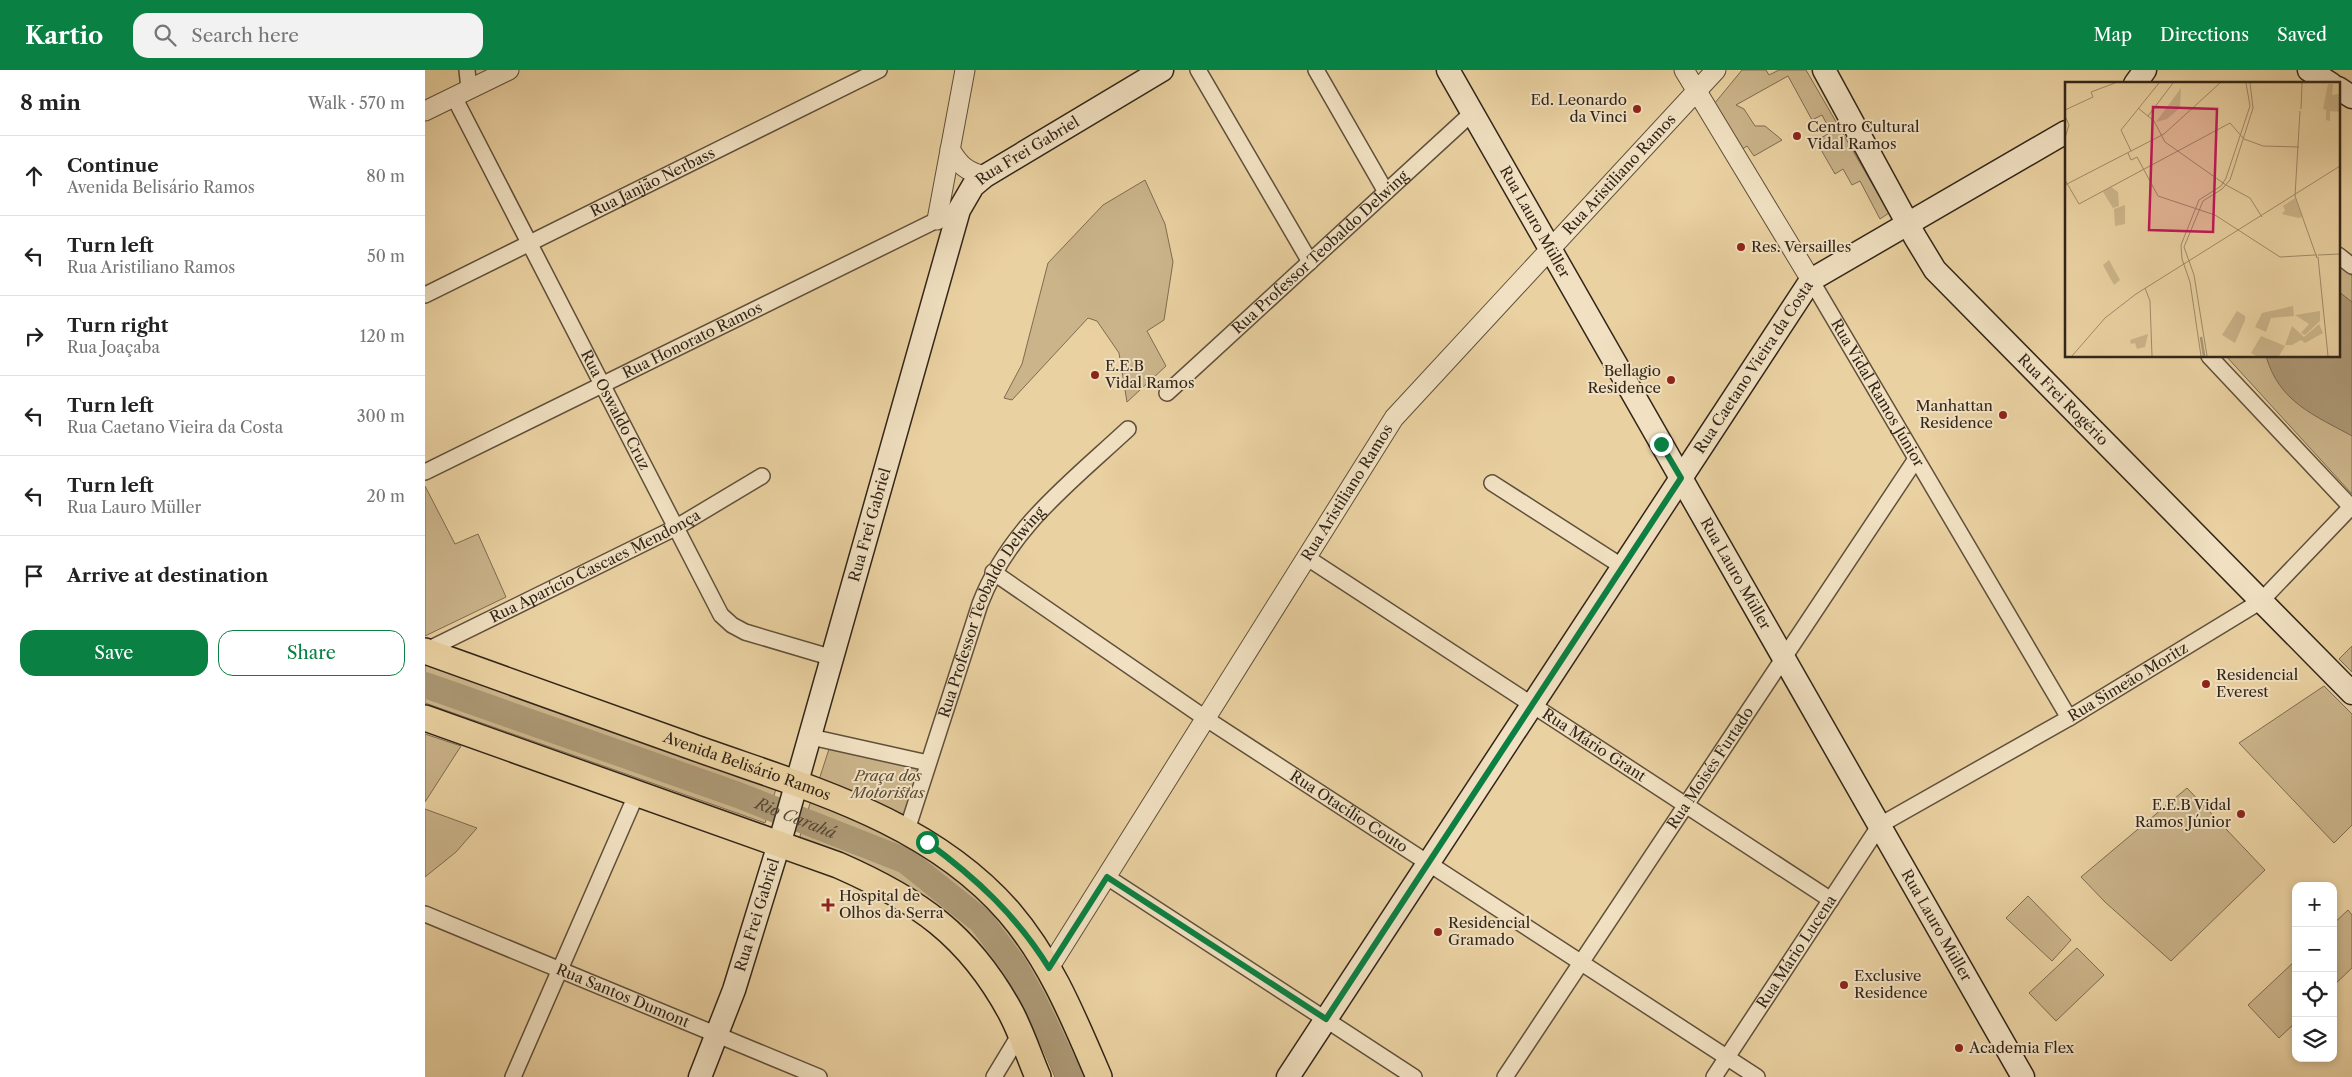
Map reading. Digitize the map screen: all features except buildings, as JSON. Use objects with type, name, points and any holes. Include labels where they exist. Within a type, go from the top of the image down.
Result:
[{"type":"main road","name":"Rua Frei Gabriel","points":[[700,1077],[718,1035],[796,790],[959,210],[973,186],[985,176],[1162,70]]},
{"type":"main road","name":"Rua Lauro Müller","points":[[1448,70],[2023,1077]]},
{"type":"main road","name":"Rua Frei Rogério","points":[[1824,70],[1908,225],[1935,270],[2352,693]]},
{"type":"main road","points":[[2136,82],[2145,70]]},
{"type":"main road","points":[[2309,70],[2328,82]]},
{"type":"main road","points":[[2339,89],[2352,97]]},
{"type":"main road","name":"Rua Caetano Vieira da Costa","points":[[1288,1077],[1811,280],[2065,133]]},
{"type":"main road","name":"Avenida Belisário Ramos","points":[[425,651],[796,790],[853,805],[907,830],[927,842],[988,890],[1009,912],[1034,944],[1049,968],[1099,1077]]},
{"type":"main road","points":[[425,718],[637,793],[781,838],[870,879],[931,915],[957,938],[987,974],[1011,1014],[1038,1077]]},
{"type":"street","name":"Rua Oswaldo Cruz","points":[[467,70],[462,93],[529,243],[721,615],[732,625],[745,632],[833,658]]},
{"type":"street","points":[[425,111],[509,70]]},
{"type":"street","name":"Rua Janjão Nerbass","points":[[425,295],[879,70]]},
{"type":"street","points":[[937,220],[965,70]]},
{"type":"street","points":[[1198,70],[1310,262]]},
{"type":"street","points":[[1316,70],[1387,192]]},
{"type":"street","name":"Rua Vidal Ramos Júnior","points":[[1684,70],[1811,280],[2069,718]]},
{"type":"street","name":"Rua Aristiliano Ramos","points":[[1049,968],[1394,418],[1716,70]]},
{"type":"street","name":"Rua Professor Teobaldo Delwing","points":[[1167,393],[1472,113]]},
{"type":"street","points":[[950,149],[962,167],[972,173],[985,176]]},
{"type":"street","name":"Rua Honorato Ramos","points":[[425,472],[959,210]]},
{"type":"street","points":[[2339,256],[2352,266]]},
{"type":"street","points":[[2211,358],[2351,507]]},
{"type":"street","name":"Rua Professor Teobaldo Delwing","points":[[907,830],[980,604],[993,572],[1006,552],[1031,522],[1128,429]]},
{"type":"street","name":"Rua Moisés Furtado","points":[[1505,1077],[1916,459]]},
{"type":"street","name":"Rua Aparício Cascaes Mendonça","points":[[425,651],[675,528],[762,476]]},
{"type":"street","points":[[1492,483],[1623,567]]},
{"type":"street","name":"Rua Simeão Moritz","points":[[1879,825],[2069,718],[2261,601],[2351,507]]},
{"type":"street","name":"Rua Mário Grant","points":[[1306,557],[1831,900]]},
{"type":"street","name":"Rua Otacílio Couto","points":[[993,572],[1205,718],[1757,1077]]},
{"type":"street","points":[[811,737],[928,763]]},
{"type":"street","points":[[513,1077],[637,793]]},
{"type":"street","name":"Rua Mário Lucena","points":[[1714,1077],[1879,825]]},
{"type":"street","points":[[1107,877],[1414,1077]]},
{"type":"street","name":"Rua Santos Dumont","points":[[425,914],[819,1077]]},
{"type":"street","points":[[994,1077],[1020,1034]]},
{"type":"green space","points":[[1742,70],[1766,70],[1769,75],[1779,70],[1806,70],[1889,213],[1880,219],[1860,181],[1852,185],[1843,169],[1835,174],[1816,141],[1831,132],[1822,115],[1812,120],[1788,76],[1736,105],[1744,109],[1755,126],[1765,126],[1782,140],[1754,156],[1747,146],[1741,150],[1714,104]]},
{"type":"green space","points":[[1145,180],[1165,224],[1173,262],[1164,320],[1147,331],[1166,366],[1127,402],[1119,353],[1097,321],[1088,318],[1012,400],[1004,398],[1022,364],[1048,263],[1103,205]]},
{"type":"green space","points":[[2339,266],[2352,276],[2352,494],[2228,358],[2339,358]]},
{"type":"green space","points":[[425,486],[455,544],[478,534],[506,597],[425,636]]},
{"type":"green space","points":[[2352,646],[2352,672],[2339,659]]},
{"type":"green space","points":[[425,660],[777,786],[765,823],[425,703]]},
{"type":"green space","points":[[2324,686],[2352,714],[2352,825],[2334,843],[2239,743]]},
{"type":"green space","points":[[425,734],[461,746],[425,802]]},
{"type":"green space","name":"Praça dos Motoristas","points":[[829,749],[921,769],[905,815],[819,780]]},
{"type":"green space","points":[[2187,788],[2265,870],[2171,961],[2105,902],[2081,877]]},
{"type":"green space","points":[[812,797],[937,859],[1011,928],[1050,987],[1088,1077],[1055,1077],[1024,1005],[986,953],[801,840],[800,836]]},
{"type":"green space","points":[[425,809],[477,828],[456,852],[425,877]]},
{"type":"green space","points":[[2028,896],[2071,940],[2052,961],[2006,918]]},
{"type":"green space","points":[[2348,910],[2352,915],[2352,968],[2337,982],[2337,927],[2337,920]]},
{"type":"green space","points":[[2077,948],[2104,975],[2056,1021],[2029,993]]},
{"type":"green space","points":[[2292,964],[2292,1026],[2279,1038],[2248,1005]]},
{"type":"shaded area","points":[[2339,292],[2352,302],[2352,436],[2312,414],[2300,405],[2289,396],[2272,372],[2267,358],[2339,358]]},
{"type":"waterway","name":"Rio Carahá","points":[[425,685],[738,795],[906,861],[981,921],[1014,965],[1033,999],[1070,1077]]},
{"type":"place","name":"Ed. Leonardo da Vinci","points":[[1637,109]]},
{"type":"place","name":"Centro Cultural Vidal Ramos","points":[[1797,136]]},
{"type":"place","name":"Res. Versailles","points":[[1741,247]]},
{"type":"place","name":"E.E.B Vidal Ramos","points":[[1095,375]]},
{"type":"place","name":"Bellagio Residence","points":[[1671,380]]},
{"type":"place","name":"Manhattan Residence","points":[[2003,415]]},
{"type":"place","name":"Residencial Everest","points":[[2206,684]]},
{"type":"place","name":"E.E.B Vidal Ramos Júnior","points":[[2241,814]]},
{"type":"place","name":"Hospital de Olhos da Serra","points":[[828,905]]},
{"type":"place","name":"Residencial Gramado","points":[[1438,932]]},
{"type":"place","name":"Exclusive Residence","points":[[1844,985]]},
{"type":"place","name":"Academia Flex","points":[[1959,1048]]},
{"type":"route","points":[[927,842],[961,866],[988,890],[1009,912],[1034,944],[1049,968],[1107,877],[1326,1019],[1681,478],[1661,444]]}]
